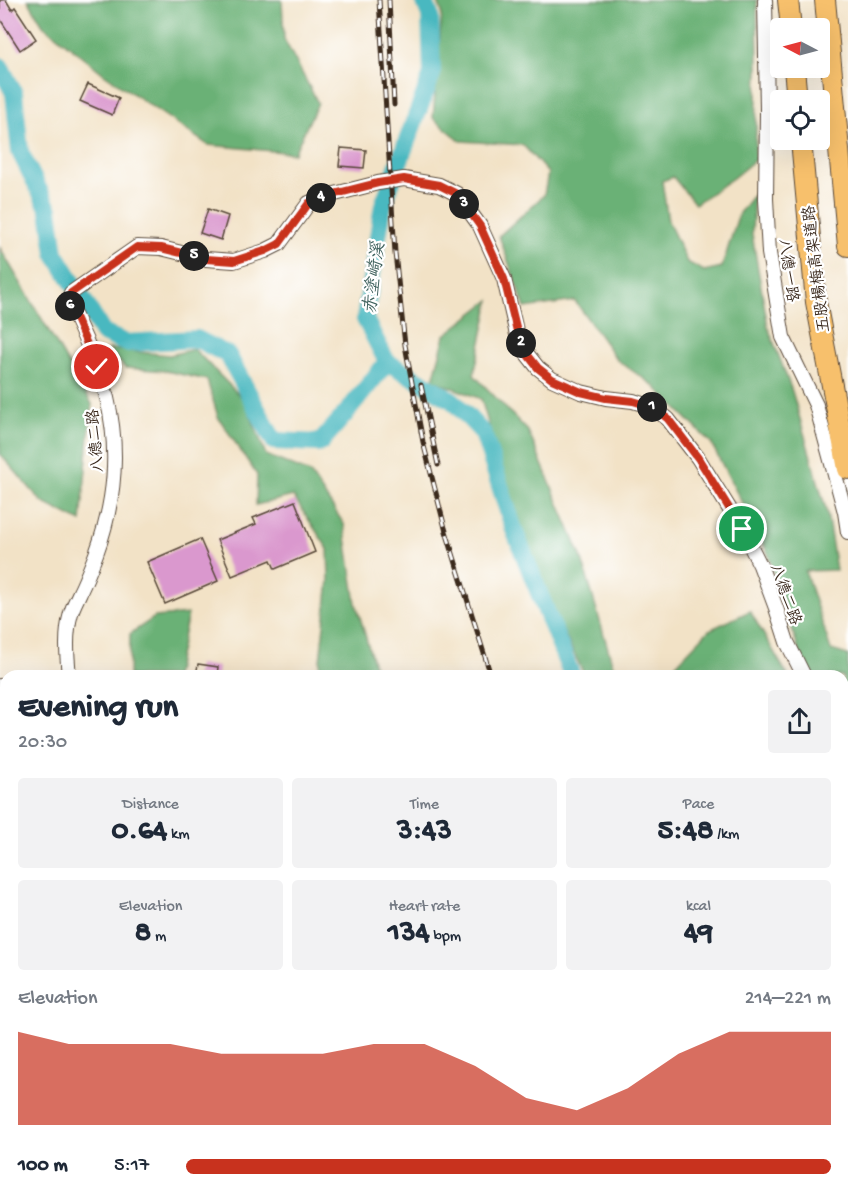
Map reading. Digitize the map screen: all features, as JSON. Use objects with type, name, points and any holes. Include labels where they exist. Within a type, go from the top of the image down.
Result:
[{"type":"highway","points":[[788,0],[790,18]]},
{"type":"highway","points":[[825,0],[848,246]]},
{"type":"highway","name":"五股楊梅高架道路","points":[[802,150],[816,302],[848,469]]},
{"type":"street","name":"八德一路","points":[[765,0],[766,199],[769,253],[783,337],[816,405],[845,512],[848,532]]},
{"type":"street","name":"八德二路","points":[[68,670],[66,653],[72,610],[96,554],[109,514],[114,464],[113,432],[107,398],[97,367],[68,301],[71,293],[137,247],[161,248],[206,259],[234,261],[265,251],[279,244],[309,203],[335,193],[404,179],[439,185],[457,194],[480,226],[504,279],[519,339],[538,368],[552,379],[581,392],[653,407],[668,419],[698,458],[742,529],[760,565],[787,642],[801,670]]},
{"type":"green space","points":[[28,0],[282,0],[284,39],[318,103],[294,153],[208,145],[104,74],[43,25]]},
{"type":"green space","points":[[437,0],[757,0],[758,70],[755,160],[695,204],[673,177],[662,181],[668,221],[687,262],[704,271],[722,267],[739,213],[754,194],[752,234],[768,327],[792,391],[827,513],[836,570],[805,571],[831,650],[848,655],[848,670],[810,670],[800,654],[767,551],[711,443],[653,385],[617,360],[575,301],[525,308],[499,236],[544,195],[548,173],[523,145],[461,141],[433,118],[442,12]]},
{"type":"green space","points":[[0,248],[92,404],[81,522],[42,502],[0,454]]},
{"type":"green space","points":[[490,300],[474,375],[528,431],[581,556],[613,666],[621,670],[582,670],[529,561],[481,399],[433,380],[445,335]]},
{"type":"green space","points":[[108,349],[170,355],[194,349],[245,401],[266,455],[310,473],[344,524],[356,603],[375,670],[319,670],[329,580],[328,549],[293,496],[256,505],[257,475],[218,417],[207,380],[166,371],[125,368]]},
{"type":"green space","points":[[750,611],[784,670],[671,670],[709,630]]},
{"type":"green space","points":[[188,614],[176,670],[129,670],[130,634],[155,617]]},
{"type":"building","points":[[0,0],[6,0],[12,10],[15,7],[36,39],[20,50],[0,19]]},
{"type":"building","points":[[88,84],[119,98],[112,115],[80,101]]},
{"type":"building","points":[[341,148],[366,150],[364,168],[339,166]]},
{"type":"building","points":[[208,209],[228,216],[221,240],[200,233]]},
{"type":"building","points":[[295,501],[315,552],[275,569],[271,560],[232,576],[217,540],[256,524],[253,518]]},
{"type":"building","points":[[200,539],[218,581],[165,604],[147,562]]},
{"type":"building","points":[[198,664],[218,667],[218,670],[197,670]]},
{"type":"waterway","name":"赤塗崎溪","points":[[424,0],[430,15],[432,74],[383,205],[365,319],[387,362],[452,400],[483,433],[514,530],[570,670]]},
{"type":"waterway","points":[[0,66],[14,93],[20,152],[49,210],[55,253],[103,333],[126,343],[197,339],[228,355],[274,441],[320,443],[387,362]]},
{"type":"railway","points":[[379,0],[395,253],[405,345],[423,442],[445,528],[489,670]]},
{"type":"railway","points":[[389,0],[394,105]]},
{"type":"railway","points":[[421,385],[438,465]]},
{"type":"route","points":[[97,367],[68,301],[71,293],[137,247],[161,248],[206,259],[234,261],[279,244],[309,203],[327,196],[404,179],[439,185],[457,194],[480,226],[504,279],[519,339],[538,368],[552,379],[581,392],[653,407],[668,419],[698,458],[742,529]]}]
